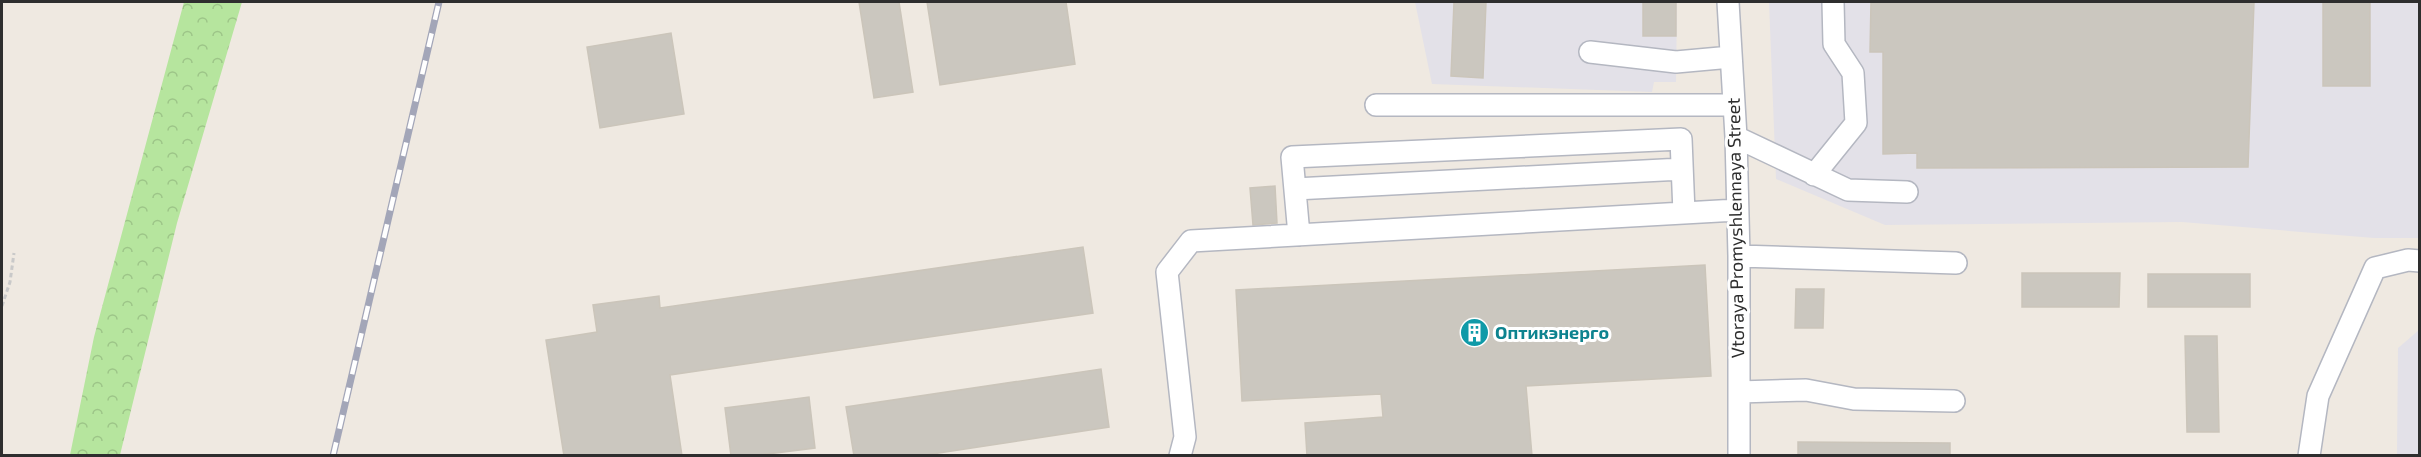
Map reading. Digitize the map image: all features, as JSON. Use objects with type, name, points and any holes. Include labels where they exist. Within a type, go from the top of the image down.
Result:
[{"type":"street","name":"Vtoraya Promyshlennaya Street","points":[[1728,2],[1736,137],[1739,256],[1739,456]]},
{"type":"street","points":[[1814,175],[1856,123],[1853,73],[1834,44],[1833,2]]},
{"type":"street","points":[[1590,52],[1676,62],[1731,57]]},
{"type":"street","points":[[1376,105],[1734,105]]},
{"type":"street","points":[[1736,137],[1848,190],[1907,192]]},
{"type":"street","points":[[1299,235],[1292,157],[1681,140],[1684,213]]},
{"type":"street","points":[[1295,189],[1682,169]]},
{"type":"street","points":[[1180,456],[1185,437],[1167,272],[1191,241],[1737,210]]},
{"type":"street","points":[[1739,256],[1956,263]]},
{"type":"street","points":[[2309,456],[2318,396],[2376,268],[2408,260],[2420,261]]},
{"type":"street","points":[[1739,392],[1806,390],[1854,399],[1954,401]]},
{"type":"path","points":[[2,306],[10,282],[14,253]]},
{"type":"shaded area","points":[[1415,2],[1677,2],[1676,82],[1654,82],[1652,92],[1432,84]]},
{"type":"shaded area","points":[[1769,2],[2419,2],[2419,238],[2374,238],[2182,222],[1885,225],[1776,179]]},
{"type":"shaded area","points":[[2419,330],[2419,455],[2397,455],[2398,348]]},
{"type":"green space","points":[[184,2],[242,2],[177,223],[120,455],[70,455],[94,337]]},
{"type":"building","points":[[859,2],[899,2],[913,92],[874,98]]},
{"type":"building","points":[[927,2],[1066,2],[1075,64],[940,85]]},
{"type":"building","points":[[1454,2],[1486,2],[1483,78],[1451,76]]},
{"type":"building","points":[[1643,2],[1676,2],[1676,36],[1643,36]]},
{"type":"building","points":[[1871,2],[2254,2],[2248,167],[1917,168],[1917,153],[1883,154],[1883,52],[1870,52]]},
{"type":"building","points":[[2323,2],[2370,2],[2370,86],[2323,86]]},
{"type":"building","points":[[671,33],[684,114],[600,128],[587,47]]},
{"type":"building","points":[[1275,186],[1277,223],[1253,225],[1250,188]]},
{"type":"building","points":[[1083,247],[1093,313],[670,375],[682,456],[564,456],[546,340],[597,332],[593,305],[659,296],[660,308]]},
{"type":"building","name":"Оптикэнерго","points":[[1705,265],[1711,376],[1526,386],[1532,456],[1307,456],[1305,423],[1383,417],[1381,394],[1242,401],[1236,290]]},
{"type":"building","points":[[2022,273],[2120,273],[2119,307],[2022,307]]},
{"type":"building","points":[[2148,274],[2250,274],[2250,307],[2148,307]]},
{"type":"building","points":[[1796,289],[1824,289],[1823,328],[1795,328]]},
{"type":"building","points":[[2185,336],[2217,336],[2219,432],[2187,432]]},
{"type":"building","points":[[1101,369],[1109,427],[919,456],[854,456],[846,407]]},
{"type":"building","points":[[809,397],[815,448],[751,456],[731,456],[725,408]]},
{"type":"building","points":[[1798,442],[1950,443],[1950,456],[1798,456]]},
{"type":"railway","points":[[333,456],[439,2]]},
{"type":"place","name":"Оптикэнерго","points":[[1474,333]]}]
